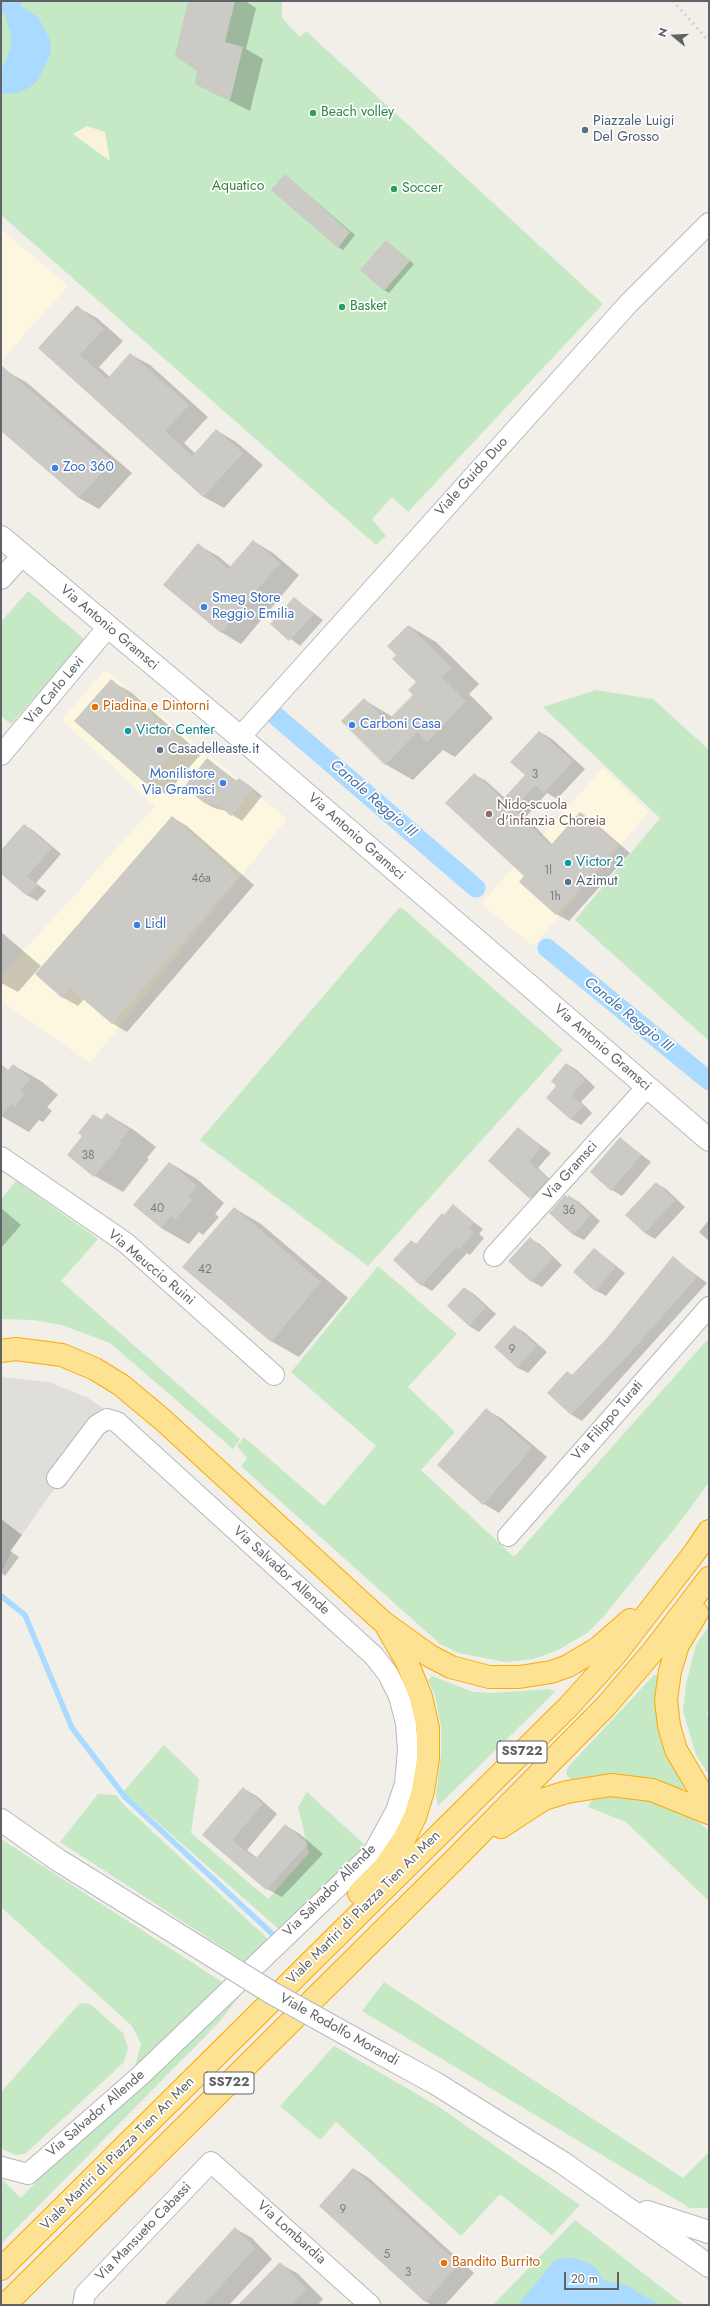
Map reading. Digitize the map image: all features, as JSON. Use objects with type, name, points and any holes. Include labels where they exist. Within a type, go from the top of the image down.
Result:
[{"type":"highway","points":[[1,1351],[16,1349],[62,1355],[95,1369],[121,1385],[163,1420],[384,1623],[430,1656],[451,1667],[489,1677],[519,1677],[551,1672],[582,1659],[598,1648],[662,1594]]},
{"type":"highway","name":"Viale Martiri di Piazza Tien An Men","points":[[1,2269],[568,1706],[616,1654],[709,1531]]},
{"type":"highway","name":"Viale Martiri di Piazza Tien An Men","points":[[5,2305],[453,1862],[606,1706],[654,1650],[709,1578]]},
{"type":"highway","points":[[709,1587],[678,1646],[670,1671],[666,1700],[669,1726],[676,1750],[709,1806]]},
{"type":"highway","points":[[316,1956],[356,1895],[384,1868],[404,1839],[415,1817],[424,1791],[428,1759],[428,1728],[421,1697],[407,1662],[384,1623]]},
{"type":"highway","points":[[453,1862],[522,1812],[544,1799],[594,1786],[618,1786],[652,1790],[709,1813]]},
{"type":"street","name":"Viale Guido Duo","points":[[240,737],[628,304],[709,223]]},
{"type":"street","name":"Via Antonio Gramsci","points":[[1,537],[240,737],[709,1140]]},
{"type":"street","points":[[1,579],[22,556]]},
{"type":"street","name":"Via Carlo Levi","points":[[1,755],[108,627]]},
{"type":"street","name":"Via Gramsci","points":[[494,1256],[647,1087]]},
{"type":"street","name":"Via Meuccio Ruini","points":[[1,1157],[126,1243],[274,1375]]},
{"type":"street","name":"Via Filippo Turati","points":[[508,1536],[709,1307]]},
{"type":"street","name":"Via Salvador Allende","points":[[1,2168],[28,2174],[140,2076],[373,1853],[396,1811],[405,1784],[408,1750],[406,1723],[399,1696],[388,1674],[374,1656],[117,1422],[107,1420],[97,1425],[57,1478]]},
{"type":"street","name":"Viale Rodolfo Morandi","points":[[1,1820],[58,1860],[272,1993],[488,2115],[563,2163],[709,2266]]},
{"type":"street","name":"Via Mansueto Cabassi","points":[[83,2305],[85,2294],[211,2162]]},
{"type":"street","name":"Via Lombardia","points":[[211,2162],[370,2305]]},
{"type":"street","name":"Viale Rodolfo Morandi","points":[[616,2201],[674,2222],[709,2232]]},
{"type":"shaded area","points":[[1,229],[68,286],[1,361]]},
{"type":"shaded area","points":[[105,670],[287,819],[90,1063],[1,1001],[1,976],[155,806],[62,720]]},
{"type":"shaded area","points":[[603,768],[649,812],[533,946],[481,904]]},
{"type":"shaded area","points":[[1,1377],[49,1382],[88,1398],[106,1410],[57,1485],[15,1545],[1,1573]]},
{"type":"green space","name":"Aquatico","points":[[1,1],[282,1],[282,18],[300,37],[306,31],[603,304],[408,512],[392,497],[372,519],[386,536],[376,545],[1,215]]},
{"type":"green space","points":[[28,591],[85,640],[11,724],[1,716],[1,622]]},
{"type":"green space","points":[[596,690],[653,699],[709,750],[709,1041],[575,920],[660,818],[543,707]]},
{"type":"green space","points":[[399,908],[402,908],[563,1050],[368,1266],[200,1140]]},
{"type":"green space","points":[[16,1181],[98,1239],[61,1281],[240,1439],[233,1449],[110,1343],[62,1325],[33,1320],[1,1319],[1,1199]]},
{"type":"green space","points":[[378,1266],[457,1334],[408,1387],[455,1432],[421,1470],[514,1557],[709,1338],[709,1482],[683,1518],[604,1616],[587,1633],[558,1650],[534,1659],[505,1662],[459,1653],[440,1644],[241,1466],[247,1458],[237,1446],[244,1437],[324,1506],[376,1446],[291,1372]]},
{"type":"green space","points":[[709,1626],[709,1710],[706,1714],[709,1715],[709,1775],[696,1755],[683,1711],[686,1684],[696,1645]]},
{"type":"green space","points":[[654,1675],[660,1675],[659,1722],[667,1757],[686,1788],[682,1791],[605,1777],[571,1780],[566,1774],[568,1767]]},
{"type":"green space","points":[[432,1676],[473,1692],[493,1693],[549,1689],[555,1692],[438,1806],[436,1795],[441,1755],[441,1726],[435,1696],[428,1680]]},
{"type":"green space","points":[[164,1745],[199,1779],[191,1833],[268,1899],[309,1853],[298,1807],[307,1792],[368,1848],[281,1931],[123,1792]]},
{"type":"green space","points":[[597,1792],[648,1797],[696,1820],[709,1831],[709,1901],[626,1822],[588,1807]]},
{"type":"green space","points":[[98,1794],[116,1795],[124,1805],[270,1941],[247,1963],[60,1842]]},
{"type":"green space","points":[[1,1839],[222,1982],[186,2021],[134,2070],[141,2044],[132,2026],[1,1907]]},
{"type":"green space","points":[[384,1982],[683,2178],[709,2152],[709,2208],[690,2208],[362,2011]]},
{"type":"green space","points":[[235,1993],[240,1996],[218,2023],[1,2244],[1,2179],[21,2198],[55,2161]]},
{"type":"green space","points":[[80,2003],[90,2004],[123,2033],[128,2048],[124,2062],[25,2154],[16,2155],[4,2150],[1,2147],[1,2092]]},
{"type":"green space","points":[[334,2046],[439,2107],[580,2205],[552,2235],[500,2194],[461,2236],[336,2122],[320,2140],[280,2106]]},
{"type":"green space","points":[[575,2220],[684,2305],[493,2305]]},
{"type":"sand","points":[[87,126],[105,132],[110,161],[73,134]]},
{"type":"water","points":[[1,1],[24,1],[19,5],[38,17],[50,40],[51,53],[38,80],[29,88],[17,93],[1,94],[1,71],[11,48],[11,34],[5,13],[1,14]]},
{"type":"water","points":[[570,2257],[584,2261],[596,2268],[603,2280],[626,2285],[659,2305],[518,2305],[555,2260]]},
{"type":"building","points":[[188,1],[235,1],[225,42],[243,47],[230,101],[195,84],[197,71],[175,56]]},
{"type":"building","points":[[285,174],[350,232],[338,248],[271,190]]},
{"type":"building","points":[[386,240],[410,261],[384,291],[360,270]]},
{"type":"building","points":[[77,305],[104,329],[80,355],[107,379],[130,353],[189,405],[165,431],[192,456],[216,429],[243,453],[203,497],[38,348]]},
{"type":"building","points":[[1,365],[112,461],[79,498],[1,431]]},
{"type":"building","points":[[253,540],[280,563],[221,633],[163,585],[198,543],[228,569]]},
{"type":"building","points":[[294,597],[314,614],[289,641],[270,624]]},
{"type":"building","points":[[408,625],[452,668],[442,677],[466,701],[427,742],[417,732],[385,765],[341,721],[364,698],[387,721],[413,695],[408,690],[416,682],[392,659],[396,655],[387,646]]},
{"type":"building","name":"Victor Center","points":[[111,679],[182,742],[145,783],[74,721]]},
{"type":"building","points":[[539,731],[573,761],[544,793],[535,785],[514,809],[550,846],[580,812],[618,845],[556,915],[519,882],[524,876],[445,803],[474,773],[503,799],[525,775],[510,762]]},
{"type":"building","points":[[207,758],[236,781],[239,778],[253,789],[231,816],[219,806],[203,802],[184,787]]},
{"type":"building","name":"Lidl","points":[[172,816],[239,876],[112,1024],[70,988],[62,998],[35,974]]},
{"type":"building","points":[[24,824],[52,848],[27,876],[37,885],[27,896],[1,874],[1,850]]},
{"type":"building","points":[[566,1063],[585,1080],[571,1096],[583,1106],[571,1120],[546,1098],[556,1086],[551,1081]]},
{"type":"building","points":[[1,1064],[8,1070],[13,1064],[31,1079],[20,1091],[25,1094],[15,1107],[11,1104],[1,1117]]},
{"type":"building","points":[[107,1113],[129,1130],[120,1141],[122,1143],[94,1177],[67,1155],[82,1136],[78,1133],[93,1114],[101,1120]]},
{"type":"building","points":[[518,1127],[541,1147],[529,1162],[548,1179],[530,1199],[488,1161]]},
{"type":"building","points":[[620,1137],[641,1155],[611,1191],[590,1172]]},
{"type":"building","points":[[169,1162],[197,1186],[188,1197],[192,1200],[175,1220],[171,1216],[161,1228],[133,1205]]},
{"type":"building","points":[[656,1182],[675,1200],[645,1233],[625,1215]]},
{"type":"building","points":[[565,1195],[567,1197],[569,1195],[590,1215],[573,1235],[549,1213]]},
{"type":"building","points":[[453,1204],[474,1222],[469,1228],[474,1232],[459,1250],[456,1247],[421,1286],[393,1260],[411,1240],[416,1244],[442,1213],[444,1215]]},
{"type":"building","points":[[234,1207],[321,1282],[271,1342],[182,1267]]},
{"type":"building","points":[[530,1237],[553,1258],[531,1282],[508,1261]]},
{"type":"building","points":[[594,1248],[616,1267],[595,1291],[573,1272]]},
{"type":"building","points":[[673,1256],[697,1277],[630,1353],[571,1415],[547,1393],[567,1371],[572,1375],[607,1338]]},
{"type":"building","points":[[464,1287],[486,1307],[469,1326],[447,1306]]},
{"type":"building","points":[[514,1325],[537,1346],[517,1368],[494,1347]]},
{"type":"building","points":[[486,1408],[532,1448],[483,1505],[437,1465]]},
{"type":"building","points":[[243,1787],[263,1804],[232,1840],[255,1859],[285,1824],[308,1844],[266,1890],[202,1835]]},
{"type":"building","points":[[353,2168],[459,2264],[425,2302],[319,2206]]},
{"type":"building","points":[[235,2227],[255,2248],[204,2305],[164,2305]]},
{"type":"building","points":[[280,2262],[307,2289],[291,2305],[238,2305]]},
{"type":"waterway","name":"Canale Reggio III","points":[[269,710],[476,888]]},
{"type":"waterway","name":"Canale Reggio III","points":[[547,948],[709,1081]]},
{"type":"waterway","points":[[1,1596],[25,1615],[72,1728],[125,1797],[279,1940]]},
{"type":"railway","points":[[673,1],[709,41]]},
{"type":"place","name":"Beach volley","points":[[313,113]]},
{"type":"place","name":"Piazzale Luigi Del Grosso","points":[[585,130]]},
{"type":"place","name":"Soccer","points":[[394,189]]},
{"type":"place","name":"Basket","points":[[342,307]]},
{"type":"place","name":"Zoo 360","points":[[55,468]]},
{"type":"place","name":"Smeg Store Reggio Emilia","points":[[204,607]]},
{"type":"place","name":"Piadina e Dintorni","points":[[95,707]]},
{"type":"place","name":"Carboni Casa","points":[[352,725]]},
{"type":"place","name":"Victor Center","points":[[128,731]]},
{"type":"place","name":"Casadelleaste.it","points":[[160,750]]},
{"type":"place","name":"Monilistore Via Gramsci","points":[[223,783]]},
{"type":"place","name":"Nido-scuola d'infanzia Choreia","points":[[489,814]]},
{"type":"place","name":"Victor 2","points":[[568,863]]},
{"type":"place","name":"Azimut","points":[[568,882]]},
{"type":"place","name":"Lidl","points":[[137,925]]},
{"type":"place","name":"Bandito Burrito","points":[[444,2263]]}]
